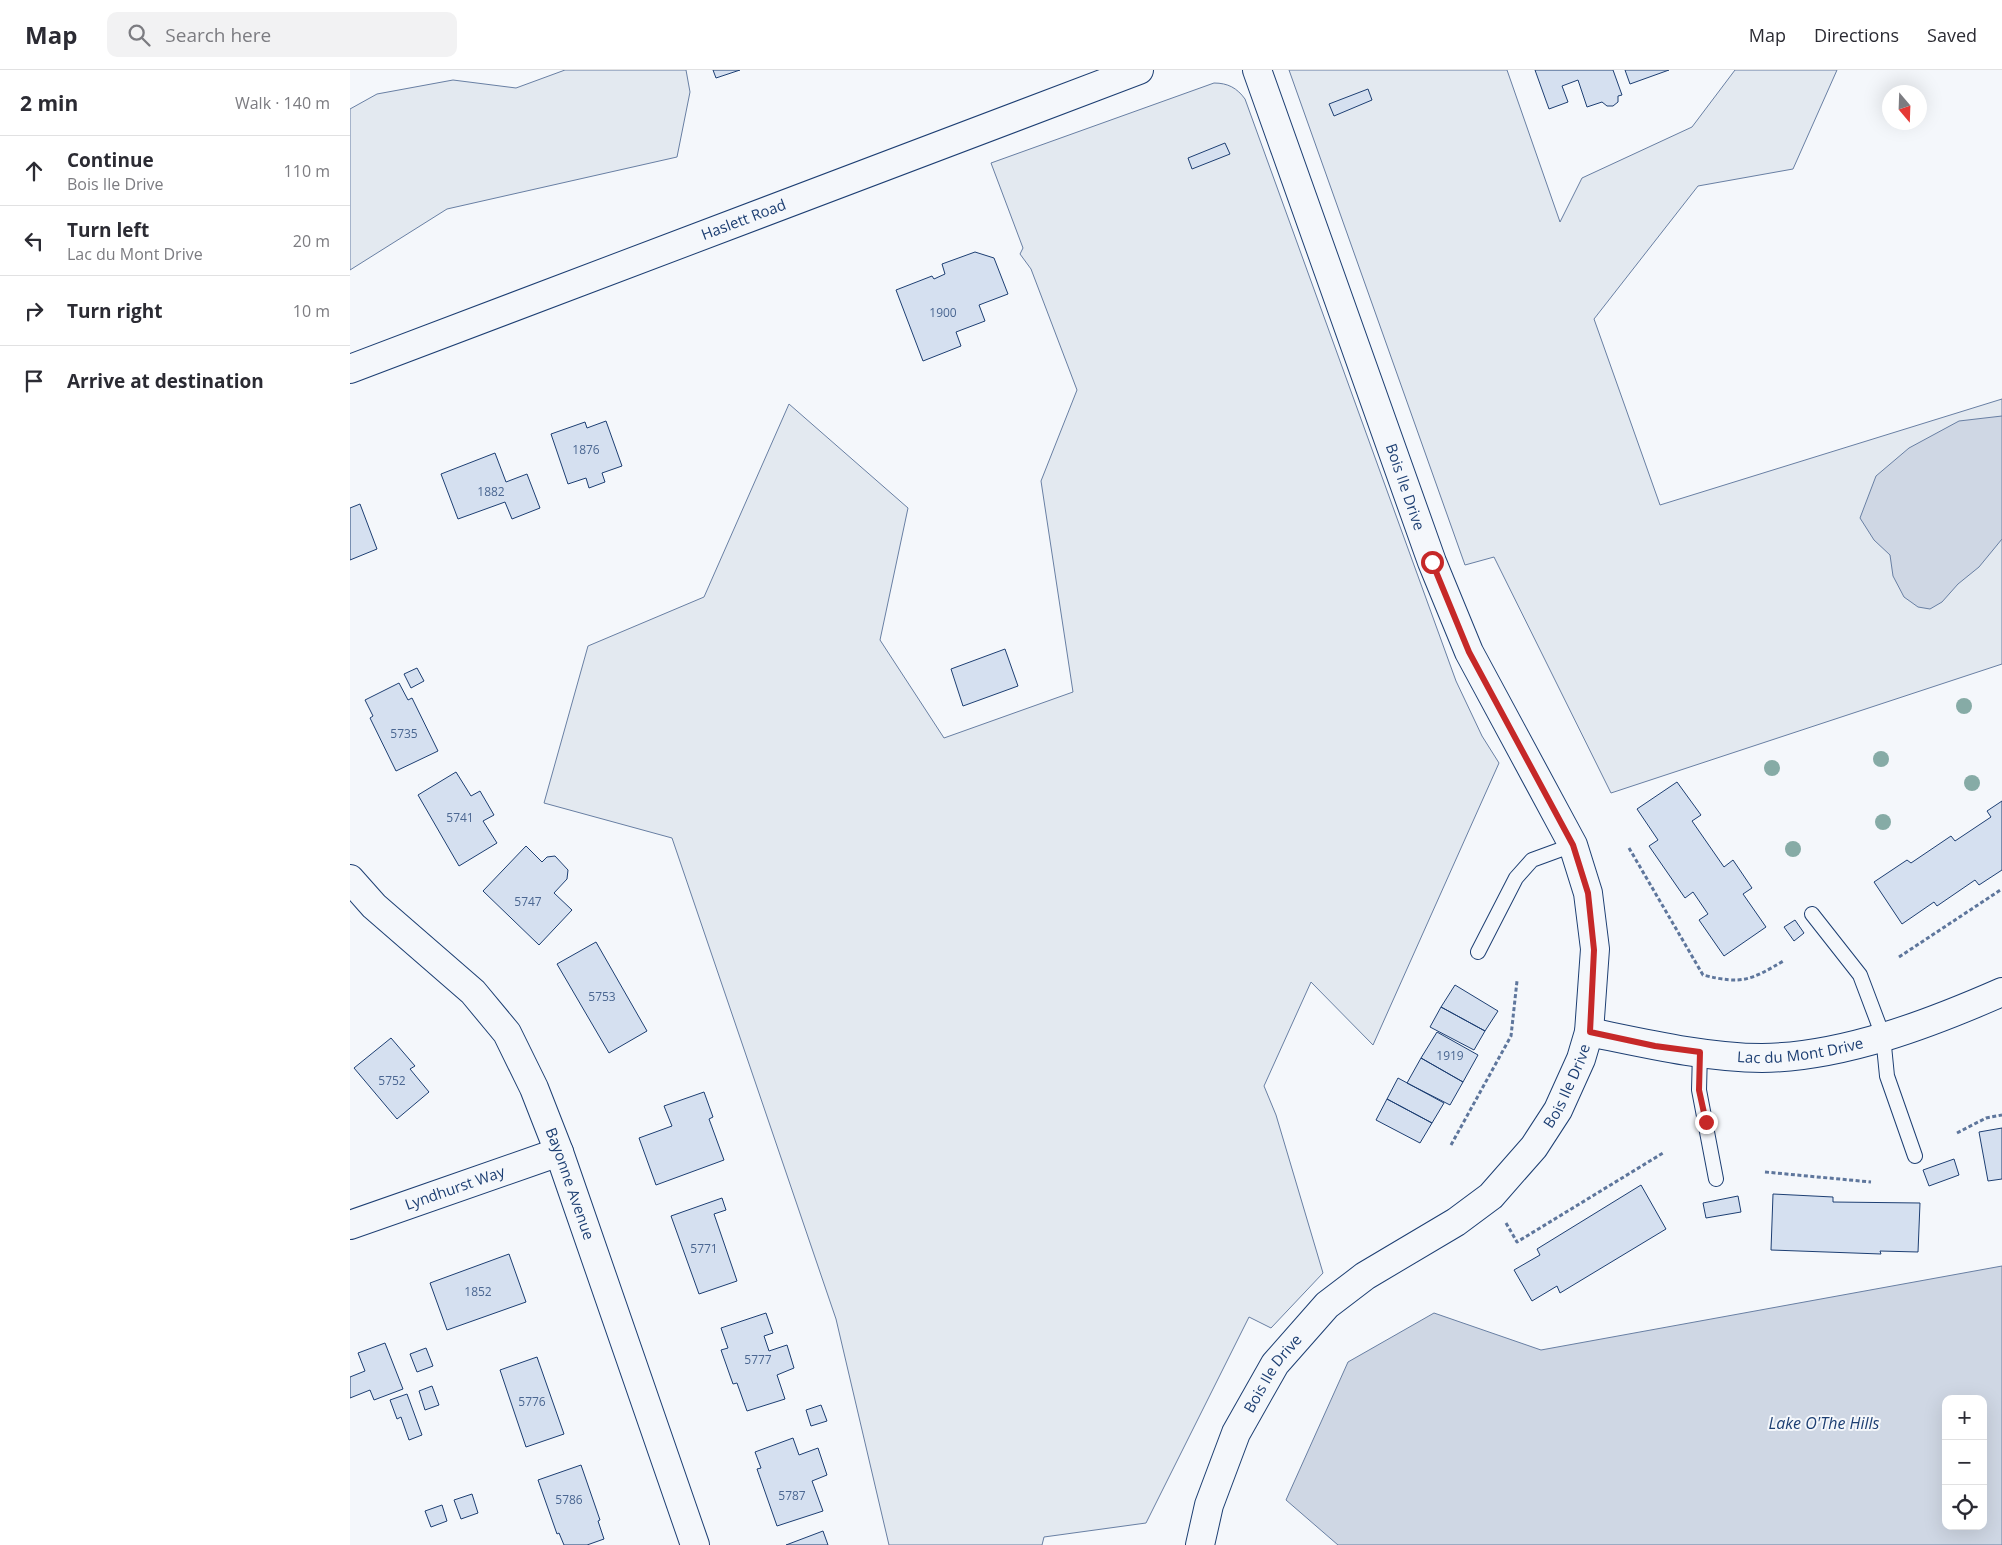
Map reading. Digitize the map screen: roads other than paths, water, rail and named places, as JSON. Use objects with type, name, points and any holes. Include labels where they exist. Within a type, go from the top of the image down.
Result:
[{"type":"street","name":"Haslett Road","points":[[350,369],[1139,70]]},
{"type":"street","name":"Bois Ile Drive","points":[[1200,1545],[1209,1505],[1236,1433],[1275,1364],[1326,1304],[1365,1276],[1456,1222],[1491,1196],[1534,1147],[1558,1110],[1581,1059],[1590,1032],[1594,950],[1588,893],[1573,845],[1469,652],[1432,562],[1258,70]]},
{"type":"street","name":"Bayonne Avenue","points":[[350,879],[374,906],[473,992],[507,1033],[534,1088],[559,1152],[695,1545]]},
{"type":"street","name":"Lac du Mont Drive","points":[[1590,1032],[1655,1046],[1762,1058],[1827,1051],[1883,1036],[1935,1021],[2002,992]]},
{"type":"street","name":"Lyndhurst Way","points":[[350,1225],[559,1152]]},
{"type":"lane","points":[[1478,952],[1516,878],[1532,860],[1573,845]]},
{"type":"lane","points":[[1812,914],[1860,975],[1883,1036],[1887,1076],[1916,1156]]},
{"type":"lane","points":[[1700,1052],[1699,1090],[1716,1179]]},
{"type":"water","points":[[2002,416],[2002,539],[1979,567],[1958,584],[1942,602],[1930,609],[1918,607],[1904,597],[1893,576],[1890,555],[1874,540],[1860,518],[1876,476],[1909,448],[1959,421]]},
{"type":"water","name":"Lake O'The Hills","points":[[2002,1266],[2002,1545],[1338,1545],[1286,1500],[1348,1362],[1434,1313],[1541,1350]]}]
